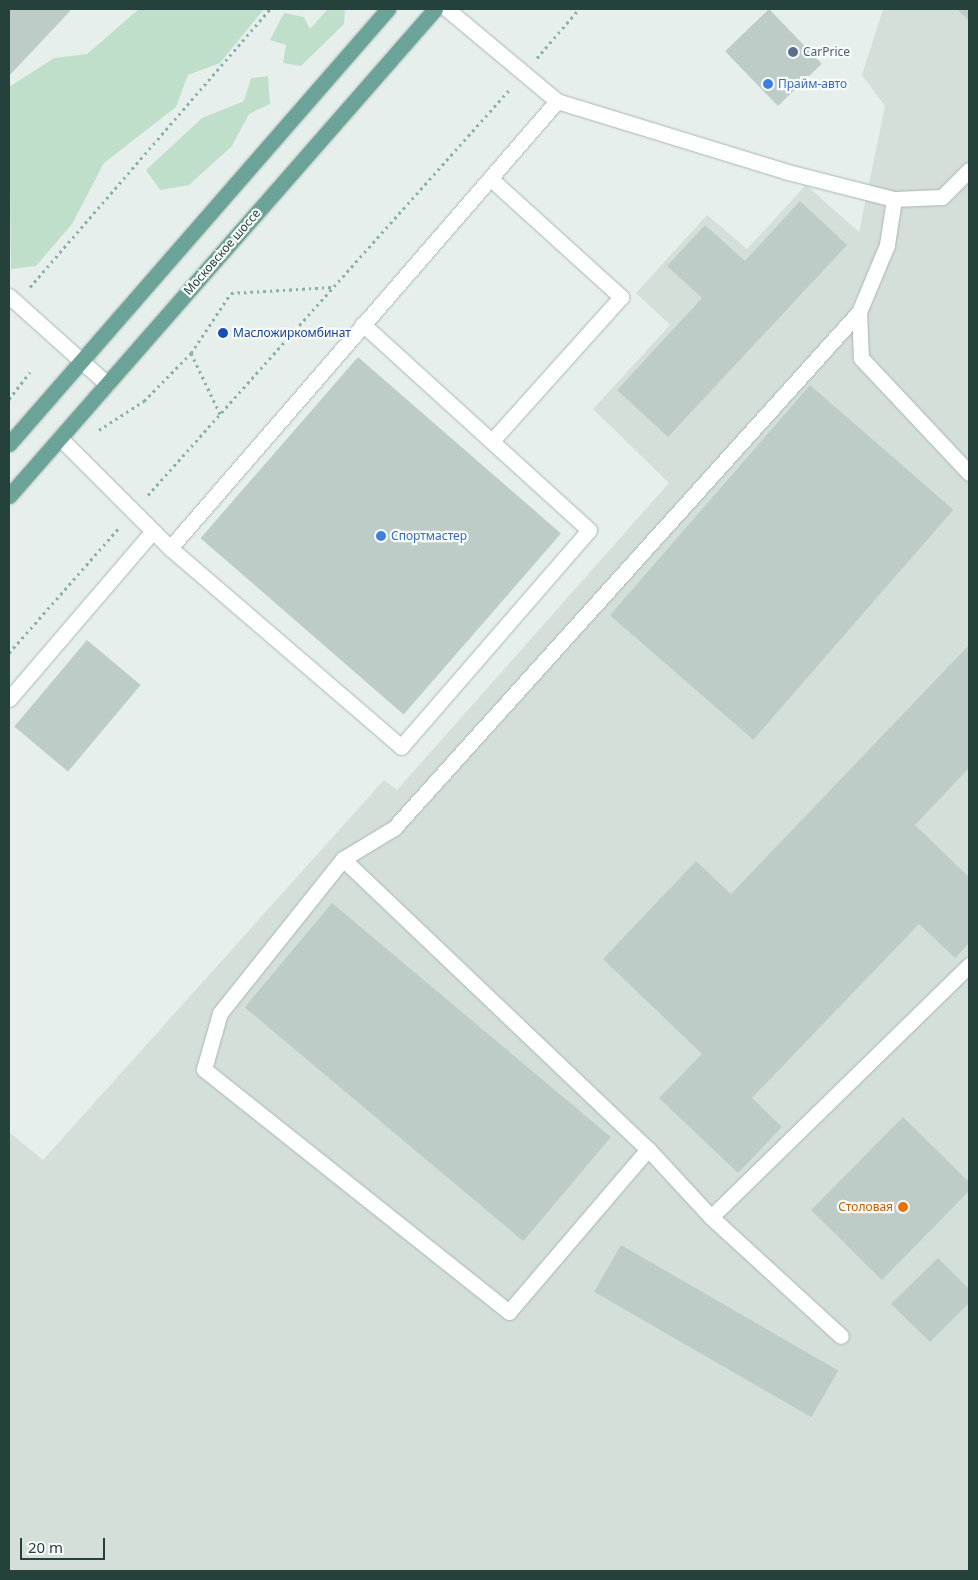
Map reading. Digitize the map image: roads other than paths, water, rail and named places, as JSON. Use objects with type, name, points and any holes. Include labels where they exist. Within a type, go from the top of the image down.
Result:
[{"type":"main road","points":[[9,444],[388,9]]},
{"type":"main road","name":"Московское шоссе","points":[[9,496],[435,9]]},
{"type":"street","points":[[447,9],[558,101],[784,171],[894,199],[942,197],[969,170]]},
{"type":"street","points":[[170,548],[558,101]]},
{"type":"street","points":[[491,179],[621,297],[492,441]]},
{"type":"street","points":[[648,1149],[509,1312],[204,1069],[220,1013],[343,859],[394,828],[858,312],[887,245],[894,199]]},
{"type":"street","points":[[12,299],[107,384]]},
{"type":"street","points":[[858,312],[861,358],[969,474]]},
{"type":"street","points":[[60,438],[135,510],[170,548],[401,747],[589,530],[363,324]]},
{"type":"street","points":[[9,699],[153,531]]},
{"type":"street","points":[[343,859],[648,1149],[711,1217],[841,1336]]},
{"type":"street","points":[[711,1217],[969,965]]},
{"type":"place","name":"CarPrice","points":[[793,52]]},
{"type":"place","name":"Прайм-авто","points":[[768,84]]},
{"type":"place","name":"Масложиркомбинат","points":[[223,333]]},
{"type":"place","name":"Спортмастер","points":[[381,536]]},
{"type":"place","name":"Столовая","points":[[903,1207]]}]
